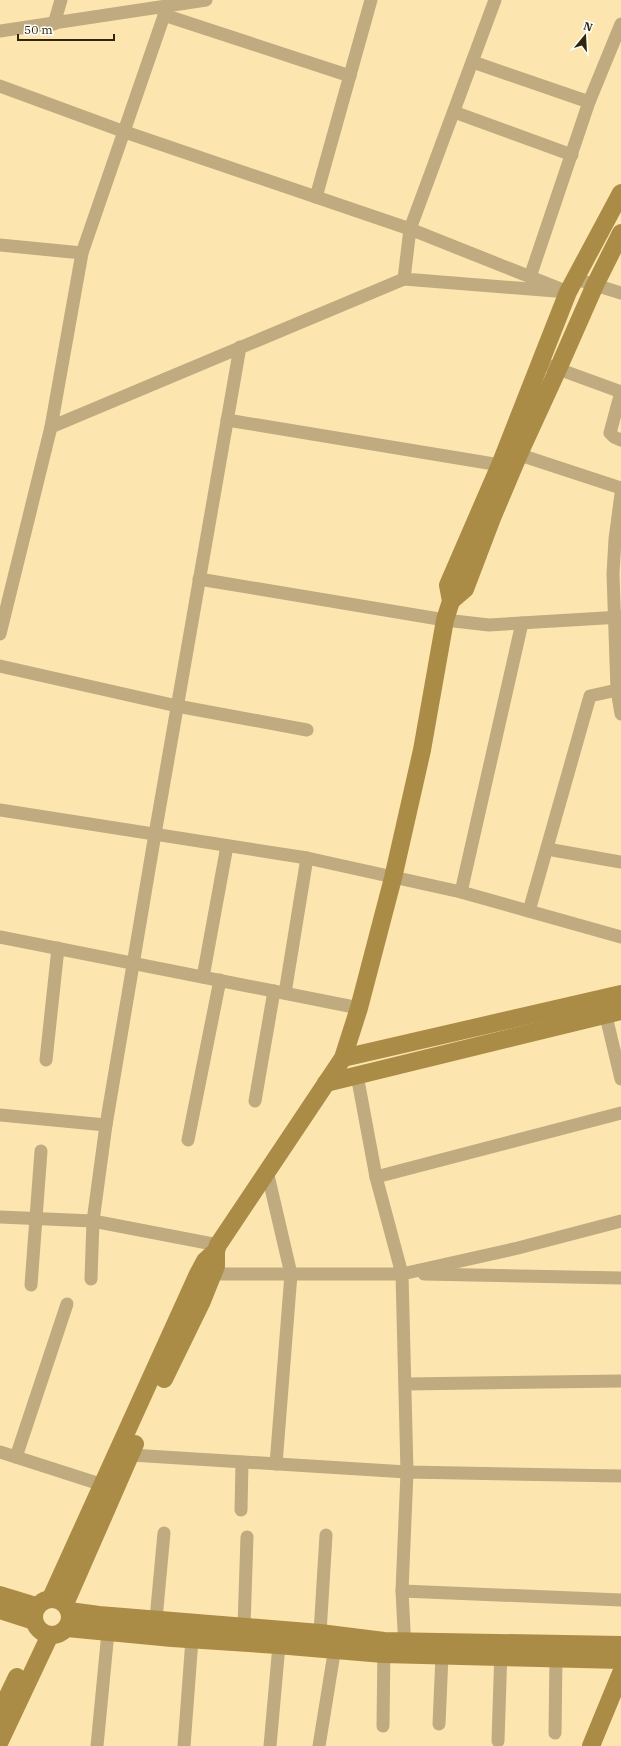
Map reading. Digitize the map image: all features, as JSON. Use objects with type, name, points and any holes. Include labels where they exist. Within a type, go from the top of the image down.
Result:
[{"type":"street","points":[[54,24],[61,0]]},
{"type":"street","points":[[166,11],[206,0]]},
{"type":"street","points":[[316,197],[371,0]]},
{"type":"street","points":[[404,278],[410,229],[495,0]]},
{"type":"street","points":[[0,31],[54,24],[139,6],[166,11],[350,76]]},
{"type":"street","points":[[0,634],[51,428],[82,253],[166,11]]},
{"type":"street","points":[[530,277],[589,102],[621,24]]},
{"type":"street","points":[[473,62],[589,102]]},
{"type":"street","points":[[1,91],[410,229],[530,277],[572,285]]},
{"type":"street","points":[[454,112],[572,155]]},
{"type":"street","points":[[508,456],[540,363],[572,285],[621,193]]},
{"type":"street","points":[[1,1708],[51,1617],[131,1455],[152,1406],[202,1301],[205,1261],[217,1248],[343,1058],[359,1008],[393,878],[422,750],[445,620],[451,601],[448,585],[508,456],[558,369],[595,285],[621,233]]},
{"type":"street","points":[[0,246],[82,253]]},
{"type":"street","points":[[51,428],[404,278],[595,285],[621,293]]},
{"type":"street","points":[[91,1279],[93,1221],[106,1125],[177,706],[240,348]]},
{"type":"street","points":[[540,363],[621,392],[610,433],[614,437],[621,440]]},
{"type":"street","points":[[228,420],[508,456],[621,488]]},
{"type":"street","points":[[621,494],[613,574],[618,617],[619,690],[621,714]]},
{"type":"street","points":[[199,579],[445,620],[489,624],[618,617]]},
{"type":"street","points":[[460,892],[522,623]]},
{"type":"street","points":[[0,666],[177,706],[307,730]]},
{"type":"street","points":[[530,911],[590,696],[619,690]]},
{"type":"street","points":[[0,810],[307,858],[460,892],[621,937]]},
{"type":"street","points":[[203,977],[227,846]]},
{"type":"street","points":[[547,849],[621,862]]},
{"type":"street","points":[[255,1101],[280,992],[307,858]]},
{"type":"street","points":[[0,937],[359,1008]]},
{"type":"street","points":[[46,1060],[58,948]]},
{"type":"street","points":[[188,1140],[220,980]]},
{"type":"street","points":[[326,1083],[609,1008],[621,994]]},
{"type":"street","points":[[343,1058],[609,1008]]},
{"type":"street","points":[[609,1008],[621,1079]]},
{"type":"street","points":[[357,1075],[376,1177],[402,1274],[406,1384],[407,1472],[402,1591],[405,1649]]},
{"type":"street","points":[[376,1177],[621,1113]]},
{"type":"street","points":[[0,1115],[106,1125]]},
{"type":"street","points":[[32,1285],[35,1218],[41,1151]]},
{"type":"street","points":[[267,1171],[291,1274],[276,1464]]},
{"type":"street","points":[[0,1217],[93,1221],[217,1248]]},
{"type":"street","points":[[402,1274],[518,1248],[621,1221]]},
{"type":"street","points":[[205,1274],[402,1274],[621,1278]]},
{"type":"street","points":[[0,1741],[104,1484],[205,1274]]},
{"type":"street","points":[[16,1457],[67,1304]]},
{"type":"street","points":[[406,1384],[621,1381]]},
{"type":"street","points":[[0,1452],[104,1484]]},
{"type":"street","points":[[131,1455],[407,1472],[621,1476]]},
{"type":"street","points":[[241,1510],[242,1462]]},
{"type":"street","points":[[156,1619],[164,1533]]},
{"type":"street","points":[[323,1746],[331,1639],[326,1535]]},
{"type":"street","points":[[244,1626],[247,1537]]},
{"type":"street","points":[[402,1591],[621,1600]]},
{"type":"street","points":[[0,1594],[51,1617],[99,1615],[244,1626],[383,1648],[501,1650],[621,1645]]},
{"type":"street","points":[[0,1610],[51,1617],[108,1632],[279,1645],[331,1639]]},
{"type":"street","points":[[97,1746],[108,1632]]},
{"type":"street","points":[[184,1746],[192,1639]]},
{"type":"street","points":[[270,1746],[279,1645]]},
{"type":"street","points":[[383,1648],[383,1726]]},
{"type":"street","points":[[405,1649],[442,1656],[501,1650],[556,1658],[621,1660]]},
{"type":"street","points":[[498,1741],[501,1650]]},
{"type":"street","points":[[439,1724],[442,1656]]},
{"type":"street","points":[[555,1732],[556,1658]]},
{"type":"street","points":[[591,1746],[621,1673]]}]
